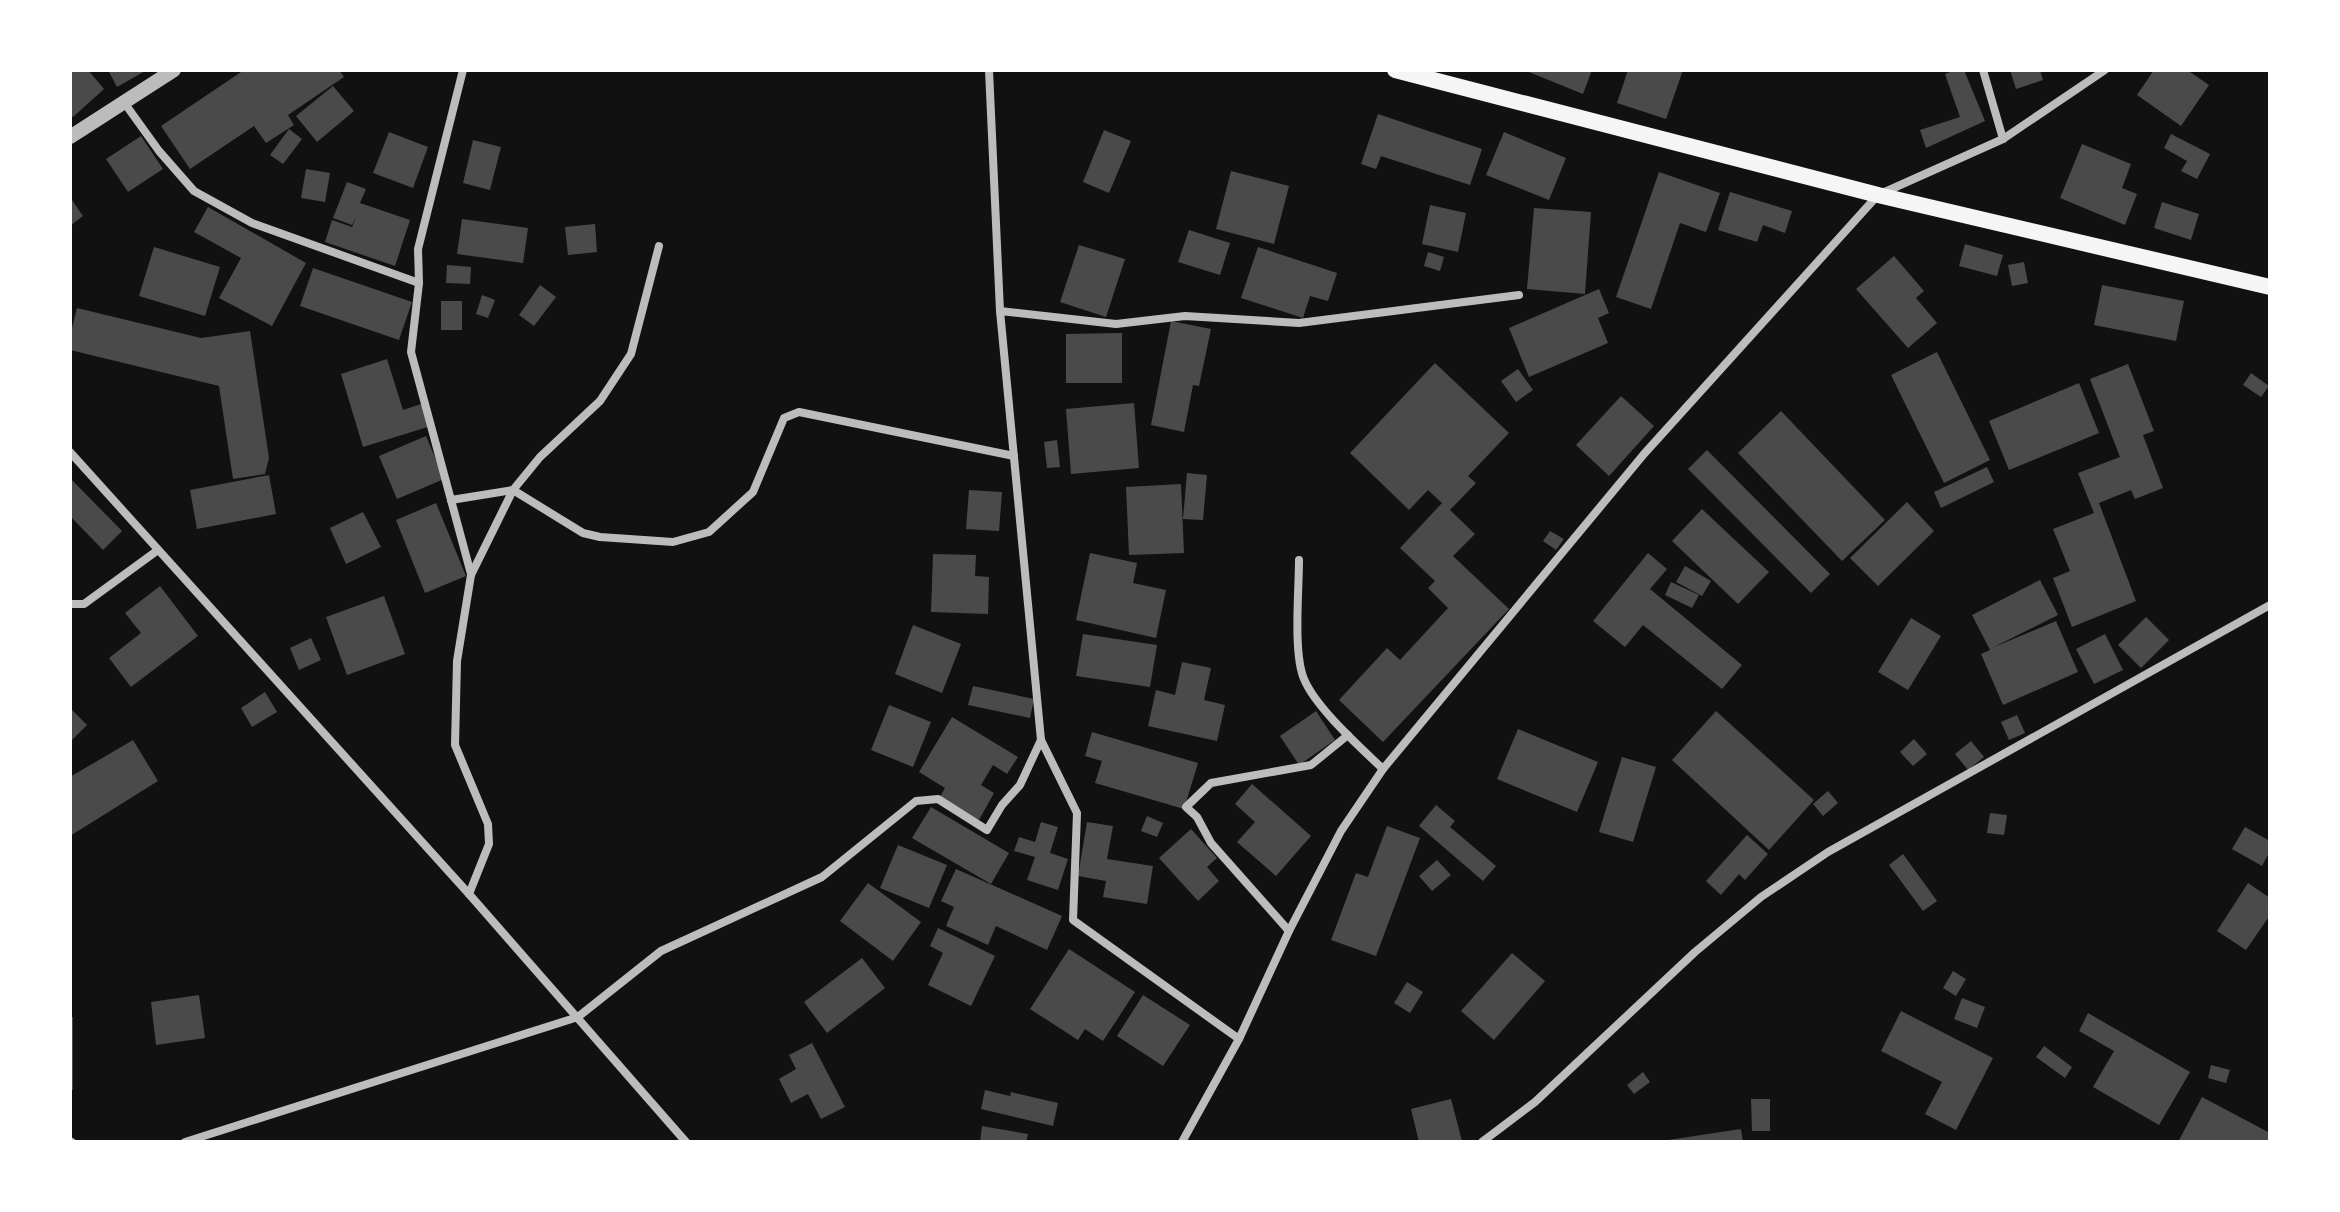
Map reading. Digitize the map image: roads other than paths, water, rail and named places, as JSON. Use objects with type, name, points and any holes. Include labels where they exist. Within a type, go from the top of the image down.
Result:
[{"type":"main road","points":[[1395,70],[1878,195],[2270,287]]},
{"type":"street","points":[[70,137],[174,70]]},
{"type":"street","points":[[463,70],[418,249],[419,283],[411,352],[471,575]]},
{"type":"street","points":[[989,70],[1000,311],[1041,740],[1077,813],[1073,920],[1239,1039]]},
{"type":"street","points":[[1983,70],[2003,139]]},
{"type":"street","points":[[1182,1142],[1239,1039],[1289,931],[1341,831],[1383,769],[1644,454],[1878,195],[2003,139],[2105,70]]},
{"type":"street","points":[[123,101],[159,151],[194,191],[252,223],[419,283]]},
{"type":"street","points":[[469,894],[489,844],[488,824],[455,745],[457,661],[471,575],[513,490],[540,457],[600,401],[631,354],[659,246]]},
{"type":"street","points":[[1000,311],[1116,324],[1185,316],[1299,323],[1519,295]]},
{"type":"street","points":[[451,500],[513,490],[583,533],[673,542],[709,532],[753,492],[784,418],[799,412],[1014,456]]},
{"type":"street","points":[[70,452],[469,894],[686,1142]]},
{"type":"street","points":[[70,604],[84,604],[158,550]]},
{"type":"street","points":[[1299,560],[1303,678],[1348,735],[1383,769]]},
{"type":"street","points":[[1482,1142],[1535,1102],[1695,952],[1761,897],[1828,852],[2270,605]]},
{"type":"street","points":[[1289,931],[1211,843],[1197,817],[1186,807],[1211,783],[1311,765],[1348,735]]},
{"type":"street","points":[[185,1142],[578,1017],[661,951],[822,877],[916,801],[938,799],[987,830],[1002,805],[1020,785],[1041,740]]}]
